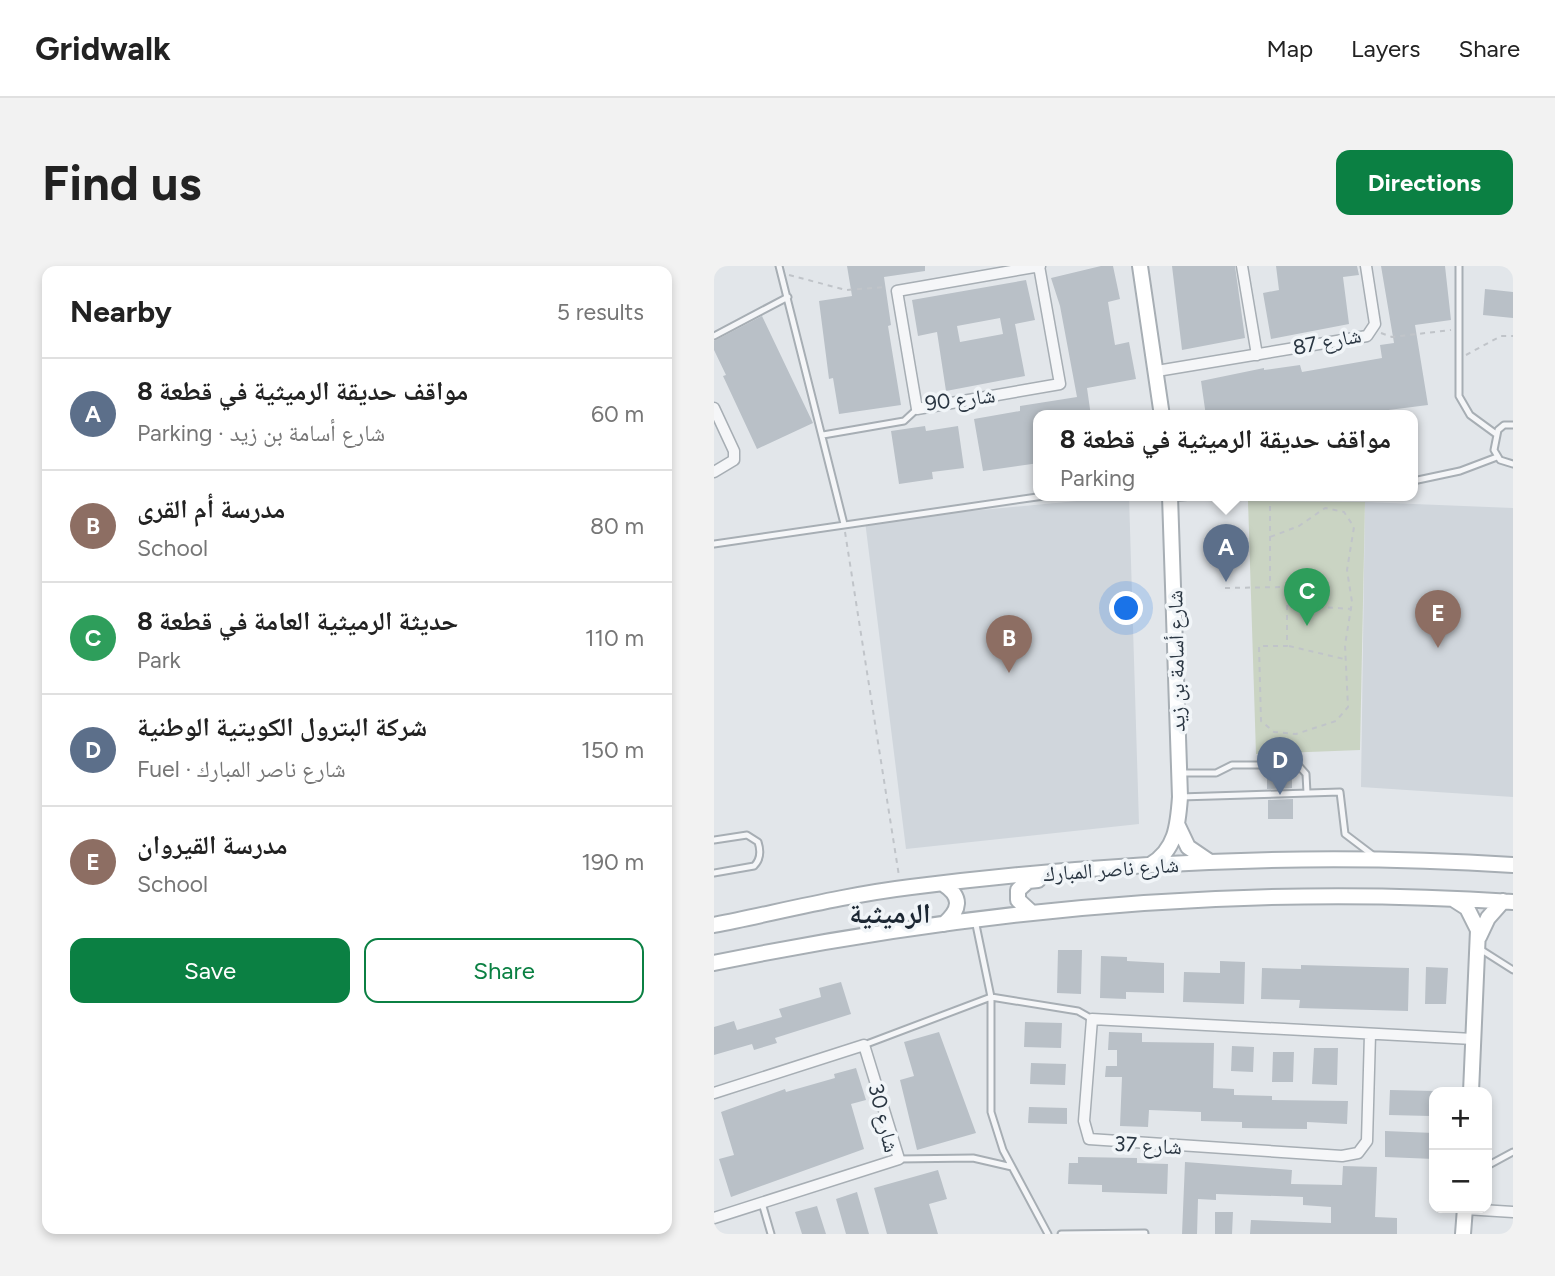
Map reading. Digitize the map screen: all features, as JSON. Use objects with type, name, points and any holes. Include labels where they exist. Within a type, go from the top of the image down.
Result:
[{"type":"street","name":"شارع 90","points":[[1039,266],[1060,384],[917,409],[897,291],[1039,266]]},
{"type":"street","points":[[1140,266],[1160,410]]},
{"type":"street","points":[[1242,266],[1257,355]]},
{"type":"street","name":"شارع 87","points":[[1157,372],[1367,336],[1376,324],[1366,266]]},
{"type":"street","points":[[714,408],[734,451],[734,460],[714,472]]},
{"type":"street","name":"شارع أسامة بن زيد","points":[[1149,866],[1166,852],[1178,826],[1180,797],[1170,501]]},
{"type":"street","points":[[1178,826],[1183,841],[1193,853],[1215,863]]},
{"type":"street","name":"شارع ناصر المبارك","points":[[714,925],[901,889],[1079,869],[1379,860],[1513,865]]},
{"type":"street","points":[[1031,912],[1018,900],[1021,885],[1028,881],[1070,876],[1079,869]]},
{"type":"street","points":[[943,884],[956,894],[958,904],[953,916],[944,925]]},
{"type":"street","name":"شارع ناصر المبارك","points":[[714,963],[1031,912],[1244,898],[1453,899],[1508,902]]},
{"type":"street","points":[[1453,899],[1472,914],[1478,943],[1471,1087]]},
{"type":"street","points":[[1478,943],[1488,918],[1508,902]]},
{"type":"street","points":[[1092,1019],[1474,1040]]},
{"type":"street","name":"شارع 37","points":[[1092,1019],[1084,1121],[1089,1139],[1316,1155],[1342,1156],[1358,1153],[1367,1142],[1370,1034]]},
{"type":"street","points":[[714,1093],[864,1045]]},
{"type":"street","name":"شارع 30","points":[[714,1218],[899,1160],[864,1045]]},
{"type":"street","points":[[1492,1210],[1513,1212]]},
{"type":"street","points":[[1463,1234],[1465,1213]]},
{"type":"lane","points":[[1459,266],[1457,389],[1462,404],[1471,415],[1496,433]]},
{"type":"lane","points":[[780,269],[844,524]]},
{"type":"lane","points":[[714,336],[788,297]]},
{"type":"lane","points":[[823,435],[904,421],[917,409]]},
{"type":"lane","points":[[1497,457],[1496,433],[1504,425],[1513,425]]},
{"type":"lane","points":[[1418,480],[1460,471],[1497,457],[1513,464]]},
{"type":"lane","points":[[714,544],[1033,498]]},
{"type":"lane","points":[[1180,773],[1216,773],[1231,765],[1298,765],[1306,775],[1307,793]]},
{"type":"lane","points":[[1180,797],[1340,792],[1345,834],[1379,860]]},
{"type":"lane","points":[[714,839],[747,835],[758,842],[760,848],[758,861],[754,866],[714,873]]},
{"type":"lane","points":[[975,920],[991,997],[990,1101],[999,1139],[1048,1234]]},
{"type":"lane","points":[[1478,943],[1513,970]]},
{"type":"lane","points":[[864,1045],[991,997],[1078,1011],[1092,1019]]},
{"type":"lane","points":[[1492,1163],[1513,1152]]},
{"type":"lane","points":[[899,1160],[973,1158],[1012,1167]]},
{"type":"lane","points":[[762,1203],[771,1234]]},
{"type":"lane","points":[[1061,1234],[1145,1233]]},
{"type":"path","points":[[780,269],[846,290],[886,286],[897,291]]},
{"type":"path","points":[[1373,331],[1392,337],[1457,329]]},
{"type":"path","points":[[1458,359],[1501,336],[1513,336]]},
{"type":"path","points":[[1270,501],[1270,587]]},
{"type":"path","points":[[1270,537],[1298,526],[1325,508],[1344,512],[1354,527],[1348,570],[1352,609],[1345,659],[1349,698],[1344,715],[1336,721],[1296,734],[1275,732],[1261,721],[1259,646],[1287,646],[1345,659]]},
{"type":"path","points":[[844,524],[901,889]]},
{"type":"path","points":[[1225,588],[1287,587],[1287,646]]},
{"type":"path","points":[[1287,605],[1352,609]]},
{"type":"shaded area","points":[[1076,501],[1129,501],[1139,824],[906,849],[865,521]]},
{"type":"shaded area","points":[[1365,502],[1513,508],[1513,797],[1361,787]]},
{"type":"green space","points":[[1248,501],[1365,502],[1360,750],[1256,754]]},
{"type":"building","points":[[847,266],[925,266],[925,271],[884,277],[891,325],[888,326],[901,405],[839,414],[833,378],[829,379],[819,301],[852,296]]},
{"type":"building","points":[[1101,266],[1113,266],[1120,299],[1108,302],[1115,345],[1129,342],[1136,379],[1087,388],[1090,410],[1033,410],[1033,464],[983,471],[974,419],[1020,411],[1020,406],[1077,397],[1060,306],[1051,278]]},
{"type":"building","points":[[1172,266],[1235,266],[1245,338],[1182,350]]},
{"type":"building","points":[[1276,266],[1357,266],[1359,275],[1343,277],[1349,324],[1271,339],[1263,293],[1279,290]]},
{"type":"building","points":[[1381,266],[1445,266],[1451,320],[1415,325],[1428,405],[1388,410],[1205,410],[1201,381],[1264,368],[1300,365],[1302,372],[1382,358],[1380,345],[1394,343]]},
{"type":"building","points":[[1026,280],[1035,320],[1015,324],[1025,376],[946,391],[937,332],[918,336],[912,300]],"holes":[[[1000,318],[1003,334],[960,342],[957,326]]]},
{"type":"building","points":[[1485,289],[1513,292],[1513,318],[1483,315]]},
{"type":"building","points":[[762,316],[813,423],[757,449],[723,376],[726,375],[714,350],[714,341]]},
{"type":"building","points":[[925,426],[926,431],[958,426],[964,468],[932,472],[933,479],[899,484],[891,431]]},
{"type":"building","points":[[1292,771],[1292,788],[1267,789],[1267,772]]},
{"type":"building","points":[[1293,799],[1293,819],[1268,819],[1268,800]]},
{"type":"building","points":[[1058,950],[1082,950],[1081,994],[1057,993]]},
{"type":"building","points":[[1101,956],[1164,963],[1164,993],[1126,992],[1126,999],[1100,998]]},
{"type":"building","points":[[1220,961],[1245,962],[1244,1004],[1183,1002],[1184,972],[1220,973]]},
{"type":"building","points":[[1301,965],[1409,968],[1408,1011],[1299,1008],[1300,1000],[1261,999],[1262,968],[1301,969]]},
{"type":"building","points":[[1426,967],[1448,968],[1446,1004],[1425,1004]]},
{"type":"building","points":[[841,982],[851,1014],[775,1038],[777,1043],[754,1050],[752,1044],[714,1055],[714,1027],[734,1021],[737,1030],[782,1017],[779,1009],[821,997],[819,988]]},
{"type":"building","points":[[1025,1022],[1062,1023],[1061,1048],[1024,1047]]},
{"type":"building","points":[[939,1032],[976,1133],[917,1150],[900,1080],[914,1076],[904,1042]]},
{"type":"building","points":[[1109,1032],[1142,1033],[1142,1042],[1214,1043],[1213,1088],[1234,1089],[1234,1095],[1272,1096],[1272,1100],[1348,1101],[1347,1124],[1307,1122],[1307,1129],[1242,1128],[1242,1122],[1201,1121],[1201,1112],[1149,1110],[1148,1127],[1120,1126],[1122,1077],[1105,1077],[1106,1066],[1117,1066],[1117,1050],[1108,1050]]},
{"type":"building","points":[[1232,1046],[1254,1047],[1253,1072],[1231,1071]]},
{"type":"building","points":[[1314,1048],[1338,1048],[1337,1085],[1312,1084]]},
{"type":"building","points":[[1273,1052],[1294,1052],[1293,1082],[1272,1082]]},
{"type":"building","points":[[1031,1063],[1066,1064],[1065,1085],[1030,1084]]},
{"type":"building","points":[[856,1068],[866,1100],[851,1104],[864,1149],[731,1197],[719,1159],[734,1155],[721,1112],[785,1089],[786,1092],[835,1078],[834,1074]]},
{"type":"building","points":[[1390,1090],[1429,1091],[1429,1116],[1389,1115]]},
{"type":"building","points":[[1029,1107],[1067,1108],[1067,1124],[1028,1123]]},
{"type":"building","points":[[1385,1131],[1429,1133],[1429,1159],[1385,1157]]},
{"type":"building","points":[[1078,1157],[1137,1158],[1137,1163],[1168,1164],[1167,1194],[1102,1192],[1102,1185],[1068,1184],[1069,1163],[1078,1163]]},
{"type":"building","points":[[1185,1162],[1292,1170],[1291,1184],[1342,1185],[1343,1166],[1377,1167],[1375,1217],[1397,1218],[1397,1234],[1250,1234],[1251,1220],[1331,1223],[1331,1207],[1303,1205],[1303,1197],[1216,1194],[1216,1200],[1198,1199],[1197,1234],[1182,1234]]},
{"type":"building","points":[[938,1170],[947,1199],[929,1204],[938,1234],[887,1234],[874,1188]]},
{"type":"building","points":[[857,1192],[869,1234],[846,1234],[836,1199]]},
{"type":"building","points":[[817,1206],[826,1234],[802,1234],[795,1212]]},
{"type":"building","points":[[1215,1212],[1233,1212],[1232,1234],[1215,1234]]},
{"type":"place","name":"مواقف حديقة الرميثية في قطعة 8","points":[[1226,582]]},
{"type":"place","name":"حديثة الرميثية العامة في قطعة 8","points":[[1307,626]]},
{"type":"place","name":"مدرسة القيروان","points":[[1438,648]]},
{"type":"place","name":"مدرسة أم القرى","points":[[1009,673]]},
{"type":"place","name":"شركة البترول الكويتية الوطنية","points":[[1280,795]]},
{"type":"district","name":"الرميثية","points":[[890,913]]}]
